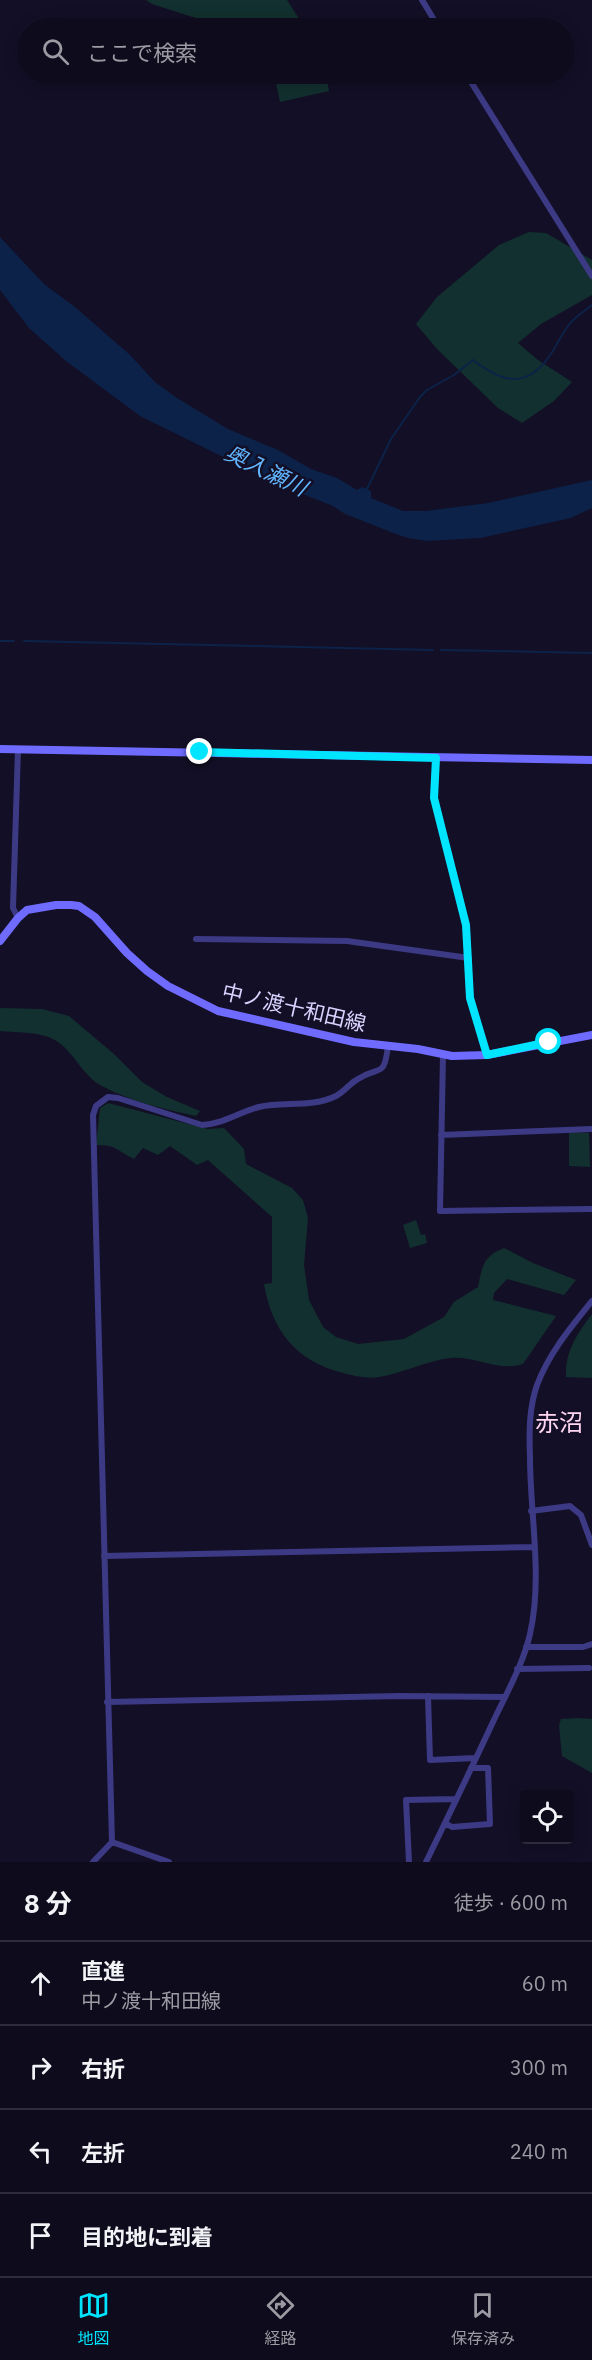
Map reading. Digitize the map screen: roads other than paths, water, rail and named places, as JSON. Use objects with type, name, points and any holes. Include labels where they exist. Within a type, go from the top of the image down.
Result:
[{"type":"main road","points":[[0,749],[592,760]]},
{"type":"main road","name":"中ノ渡十和田線","points":[[0,941],[18,918],[32,909],[56,905],[79,906],[95,917],[147,971],[168,986],[206,1006],[268,1023],[354,1042],[471,1057],[592,1035]]},
{"type":"street","points":[[422,0],[433,18]]},
{"type":"street","points":[[472,84],[592,276]]},
{"type":"street","points":[[18,749],[13,908],[18,918]]},
{"type":"street","points":[[436,758],[434,798],[466,925],[470,998],[487,1055]]},
{"type":"street","points":[[196,939],[347,941],[469,958]]},
{"type":"street","points":[[93,1862],[112,1842],[93,1136],[93,1115],[96,1106],[108,1097],[118,1098],[202,1125],[214,1124],[255,1108],[311,1102],[336,1096],[359,1078],[382,1069],[386,1065],[388,1046]]},
{"type":"street","points":[[443,1055],[440,1211],[592,1209]]},
{"type":"street","points":[[441,1135],[592,1129]]},
{"type":"street","points":[[426,1862],[505,1697],[526,1647],[535,1600],[529,1427],[537,1385],[562,1339],[592,1301]]},
{"type":"street","points":[[531,1511],[570,1506],[581,1515],[592,1545]]},
{"type":"street","points":[[104,1556],[533,1547]]},
{"type":"street","points":[[526,1647],[583,1647],[592,1644]]},
{"type":"street","points":[[517,1670],[590,1668]]},
{"type":"street","points":[[107,1702],[428,1696],[505,1697]]},
{"type":"street","points":[[428,1696],[430,1760],[476,1758]]},
{"type":"street","points":[[445,1823],[452,1827],[490,1824],[488,1768],[471,1768]]},
{"type":"street","points":[[409,1862],[406,1800],[456,1800]]},
{"type":"street","points":[[112,1842],[169,1862]]},
{"type":"water","name":"奥入瀬川","points":[[0,237],[44,284],[75,307],[129,354],[155,382],[177,398],[228,429],[278,450],[311,469],[337,478],[357,490],[362,487],[371,491],[371,498],[403,511],[426,511],[488,503],[592,480],[592,508],[571,518],[480,538],[428,541],[396,534],[282,486],[140,416],[66,361],[29,328],[0,290]]},
{"type":"waterway","points":[[366,491],[391,439],[427,390],[454,375],[473,360],[503,377],[512,379],[530,375],[548,358],[570,323],[592,305]]},
{"type":"waterway","points":[[0,641],[14,641]]},
{"type":"waterway","points":[[24,641],[433,650]]},
{"type":"waterway","points":[[441,650],[592,653]]},
{"type":"district","name":"赤沼","points":[[559,1423]]}]
